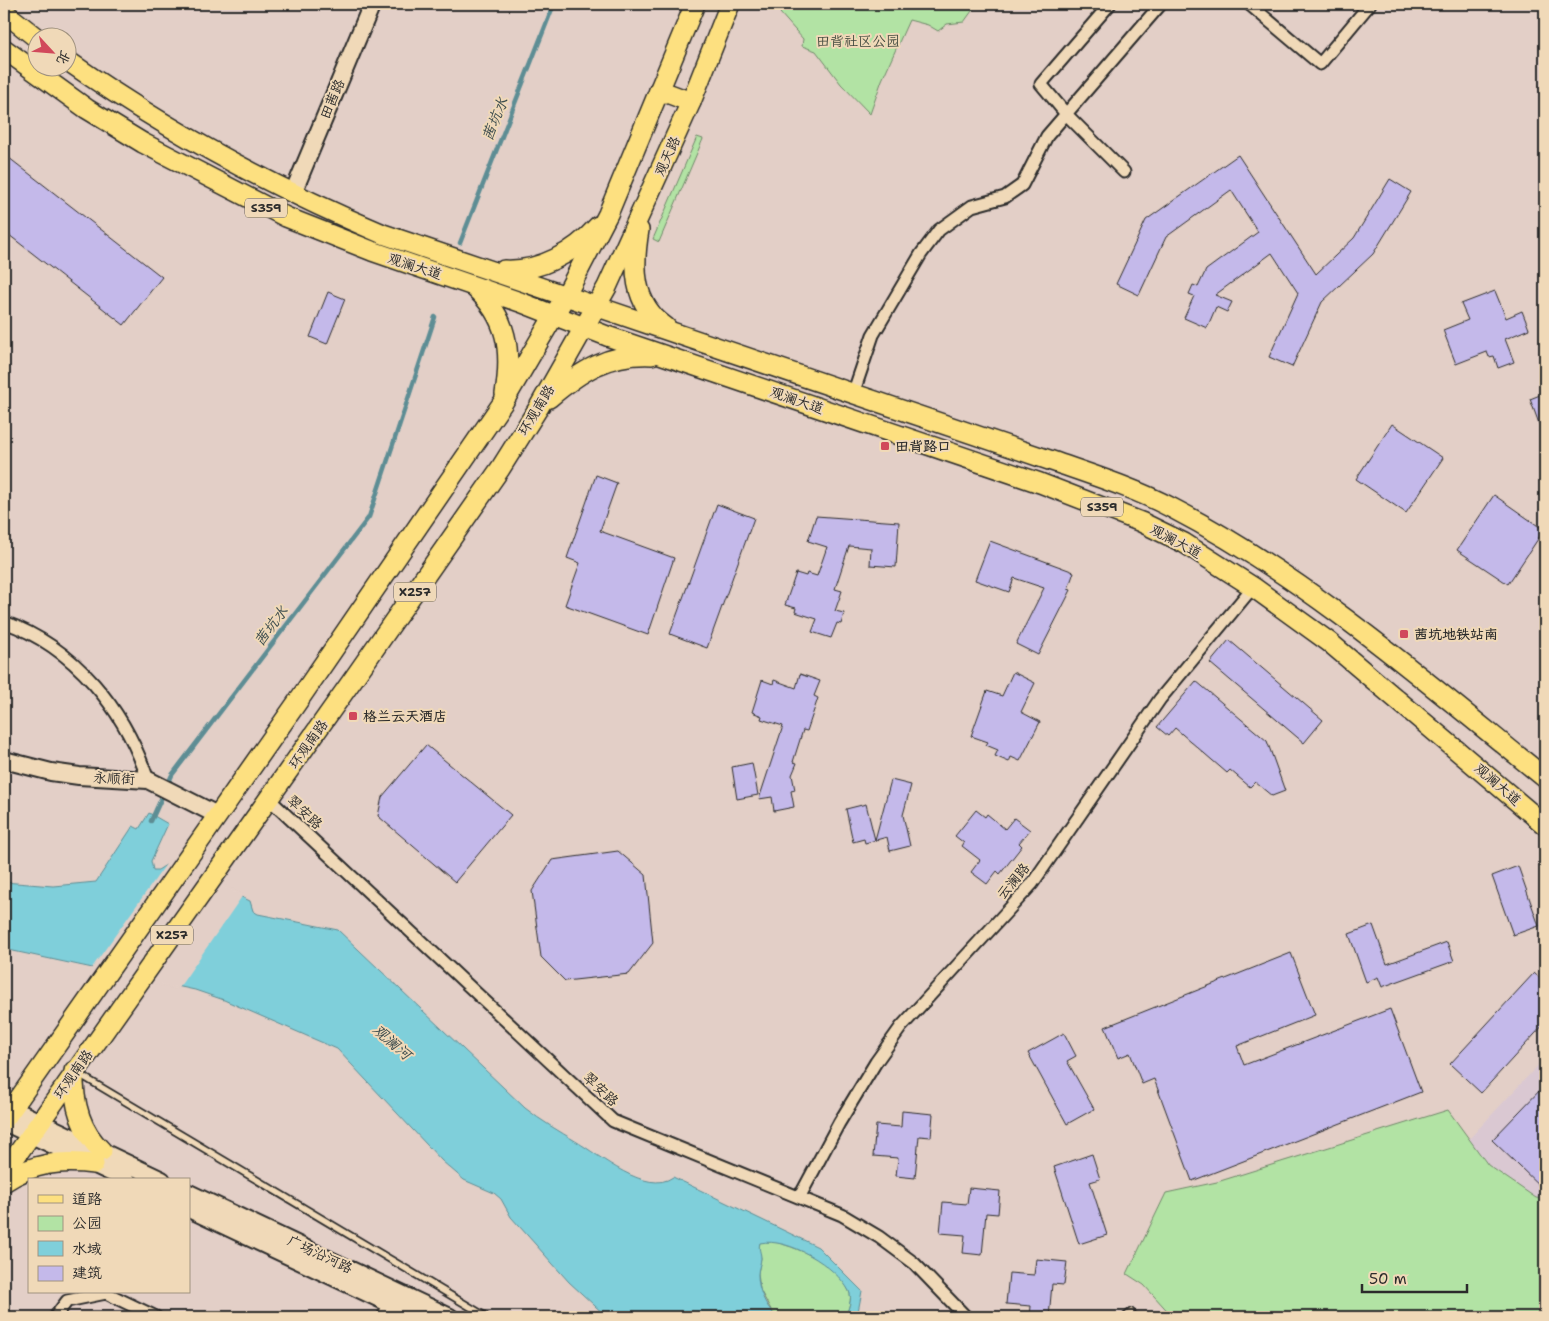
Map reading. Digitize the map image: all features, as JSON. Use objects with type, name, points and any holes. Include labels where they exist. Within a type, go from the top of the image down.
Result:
[{"type":"main road","points":[[566,295],[608,214],[695,4]]},
{"type":"main road","name":"观天路","points":[[597,306],[692,102],[730,4]]},
{"type":"main road","points":[[4,12],[28,31]]},
{"type":"main road","name":"观澜大道","points":[[4,49],[87,109],[206,178],[286,217],[326,234],[471,284],[664,355],[1040,483],[1099,505],[1184,543],[1253,587],[1368,673],[1545,825]]},
{"type":"main road","name":"观澜大道","points":[[78,68],[161,123],[218,155],[293,193],[383,234],[1116,483],[1170,507],[1230,540],[1285,574],[1340,613],[1545,778]]},
{"type":"main road","points":[[659,90],[692,102]]},
{"type":"main road","points":[[646,203],[637,243],[635,262],[638,291],[643,304],[651,314],[678,334]]},
{"type":"main road","points":[[490,270],[526,270],[549,262],[572,249],[590,235],[608,214]]},
{"type":"main road","points":[[471,284],[486,298],[502,323],[508,352],[508,375],[504,401]]},
{"type":"main road","name":"X257","points":[[6,1114],[205,833],[504,401],[566,295]]},
{"type":"main road","name":"环观南路","points":[[4,1173],[494,477],[539,407],[597,306]]},
{"type":"main road","points":[[539,407],[572,378],[594,366],[632,355],[664,355]]},
{"type":"main road","points":[[83,1004],[109,1024]]},
{"type":"main road","points":[[4,1182],[43,1164],[98,1158],[79,1115],[74,1092],[74,1071]]},
{"type":"street","name":"田茜路","points":[[293,193],[372,4]]},
{"type":"street","points":[[1110,4],[1041,84],[1066,114],[1124,172]]},
{"type":"street","points":[[853,394],[873,335],[921,254],[940,230],[972,206],[1005,197],[1022,185],[1047,136],[1161,4]]},
{"type":"street","points":[[1249,4],[1320,64],[1370,4]]},
{"type":"street","name":"云澜路","points":[[800,1196],[839,1123],[876,1062],[901,1027],[1032,884],[1160,699],[1253,587]]},
{"type":"street","points":[[4,622],[40,637],[86,675],[108,701],[123,723],[153,782]]},
{"type":"street","name":"永顺街","points":[[4,760],[60,773],[153,782],[217,815]]},
{"type":"street","name":"翠安路","points":[[269,799],[613,1121],[800,1196],[842,1215],[879,1237],[914,1263],[966,1317]]},
{"type":"street","points":[[6,1114],[98,1158],[156,1178]]},
{"type":"street","points":[[98,1158],[124,1178]]},
{"type":"street","name":"广场沿河路","points":[[190,1193],[390,1304],[450,1317]]},
{"type":"street","name":"广场沿河路","points":[[190,1209],[418,1317]]},
{"type":"street","points":[[55,1317],[67,1301],[101,1294]]},
{"type":"street","points":[[108,1294],[156,1317]]},
{"type":"lane","points":[[74,1071],[487,1317]]},
{"type":"lane","points":[[1125,1317],[1131,1312],[1136,1317]]},
{"type":"shaded area","points":[[1545,1058],[1545,1199],[1536,1198],[1488,1165],[1469,1139]]},
{"type":"green space","name":"田背社区公园","points":[[783,4],[977,4],[964,22],[947,24],[938,31],[928,25],[909,20],[882,80],[870,114],[841,84],[816,51],[802,46],[803,39],[780,13],[785,8]]},
{"type":"green space","points":[[697,137],[703,139],[659,242],[653,239]]},
{"type":"green space","points":[[1448,1110],[1488,1165],[1536,1198],[1545,1199],[1545,1317],[1173,1317],[1144,1285],[1127,1274],[1166,1193],[1217,1182]]},
{"type":"green space","points":[[769,1241],[803,1252],[835,1272],[843,1281],[850,1294],[850,1304],[845,1317],[777,1317],[774,1315],[760,1290],[758,1273],[761,1258],[758,1248],[760,1242]]},
{"type":"water","name":"观澜河","points":[[149,813],[168,824],[151,861],[153,870],[158,870],[169,863],[250,901],[253,911],[258,914],[338,930],[525,1108],[544,1122],[610,1164],[637,1178],[662,1181],[673,1177],[818,1247],[862,1291],[857,1317],[845,1317],[850,1304],[850,1294],[834,1272],[810,1255],[784,1244],[771,1242],[760,1243],[761,1258],[758,1280],[766,1303],[777,1317],[607,1317],[569,1282],[511,1217],[501,1199],[494,1193],[464,1180],[442,1161],[337,1049],[224,1000],[195,990],[4,949],[4,882],[53,886],[96,882],[133,826],[139,829]]},
{"type":"pier","points":[[169,860],[243,895],[178,989],[91,969]]},
{"type":"building","points":[[4,154],[162,277],[124,325],[4,231]]},
{"type":"building","points":[[1238,155],[1316,274],[1354,238],[1390,179],[1411,192],[1373,254],[1322,302],[1292,367],[1269,357],[1298,293],[1272,253],[1215,295],[1232,302],[1227,312],[1216,307],[1207,328],[1184,318],[1194,296],[1189,294],[1193,285],[1198,287],[1206,270],[1258,232],[1231,190],[1166,237],[1139,295],[1116,284],[1146,220]]},
{"type":"building","points":[[1495,291],[1506,318],[1522,311],[1529,329],[1505,339],[1514,362],[1498,368],[1494,356],[1489,357],[1487,352],[1456,364],[1443,330],[1468,320],[1461,304]]},
{"type":"building","points":[[328,292],[345,299],[327,344],[310,337]]},
{"type":"building","points":[[1545,393],[1545,436],[1544,437],[1530,399]]},
{"type":"building","points":[[1392,424],[1443,458],[1406,513],[1356,479]]},
{"type":"building","points":[[596,475],[617,483],[600,531],[674,558],[648,635],[565,605],[580,563],[567,558]]},
{"type":"building","points":[[1494,495],[1544,530],[1508,584],[1457,550]]},
{"type":"building","points":[[717,504],[754,518],[707,648],[670,634]]},
{"type":"building","points":[[816,516],[899,522],[896,567],[870,565],[871,548],[849,546],[835,589],[842,591],[835,611],[844,613],[841,624],[837,623],[831,638],[812,632],[817,619],[795,612],[796,608],[785,605],[796,573],[806,576],[807,573],[817,576],[827,547],[808,541]]},
{"type":"building","points":[[990,541],[1074,572],[1068,589],[1071,590],[1038,655],[1016,644],[1044,588],[1014,578],[1009,592],[975,580]]},
{"type":"building","points":[[1229,640],[1323,720],[1304,743],[1210,663]]},
{"type":"building","points":[[1013,672],[1035,683],[1021,712],[1040,722],[1020,761],[1011,757],[1009,762],[995,756],[998,750],[986,745],[988,742],[971,736],[987,691],[1002,696]]},
{"type":"building","points":[[800,674],[820,681],[814,696],[818,698],[807,731],[803,730],[793,762],[797,763],[792,775],[795,790],[791,791],[794,807],[774,811],[772,797],[759,799],[783,726],[761,719],[762,716],[752,712],[762,680],[773,684],[774,680],[796,688]]},
{"type":"building","points":[[1196,681],[1267,741],[1285,791],[1272,796],[1255,782],[1250,787],[1230,770],[1227,773],[1175,728],[1168,736],[1157,727]]},
{"type":"building","points":[[426,745],[511,815],[455,882],[378,816],[382,797]]},
{"type":"building","points":[[752,763],[758,795],[737,799],[732,767]]},
{"type":"building","points":[[891,780],[911,785],[903,815],[910,846],[890,851],[887,837],[865,843],[864,839],[853,842],[846,809],[866,804],[875,840]]},
{"type":"building","points":[[976,810],[985,817],[987,814],[1005,829],[1014,818],[1030,830],[1019,843],[1022,846],[1000,874],[997,871],[987,884],[971,872],[980,860],[962,846],[964,843],[955,836]]},
{"type":"building","points":[[618,851],[646,875],[653,943],[629,974],[565,981],[541,957],[532,891],[552,860]]},
{"type":"building","points":[[1518,866],[1539,926],[1513,935],[1492,876]]},
{"type":"building","points":[[1373,925],[1387,964],[1447,942],[1454,961],[1382,987],[1378,977],[1366,982],[1349,934]]},
{"type":"building","points":[[1291,953],[1315,1015],[1237,1046],[1244,1065],[1390,1009],[1421,1092],[1192,1181],[1154,1079],[1142,1084],[1130,1053],[1118,1058],[1105,1027]]},
{"type":"building","points":[[1534,973],[1545,983],[1545,1023],[1481,1093],[1450,1064]]},
{"type":"building","points":[[1064,1033],[1076,1056],[1067,1061],[1094,1109],[1067,1124],[1028,1053]]},
{"type":"building","points":[[1545,1085],[1545,1191],[1492,1140]]},
{"type":"building","points":[[902,1111],[933,1114],[931,1137],[919,1136],[915,1178],[896,1176],[898,1158],[873,1156],[876,1125],[901,1127]]},
{"type":"building","points":[[1092,1154],[1100,1179],[1090,1182],[1107,1235],[1079,1244],[1054,1167]]},
{"type":"building","points":[[969,1188],[1000,1191],[998,1214],[986,1213],[982,1255],[963,1253],[965,1235],[940,1233],[943,1202],[967,1204]]},
{"type":"building","points":[[1036,1259],[1067,1262],[1064,1285],[1052,1284],[1049,1317],[1030,1317],[1031,1306],[1006,1304],[1009,1273],[1034,1275]]},
{"type":"waterway","name":"茜坑水","points":[[460,243],[554,4]]},
{"type":"waterway","name":"茜坑水","points":[[151,821],[172,775],[369,517],[435,317]]},
{"type":"place","name":"田背路口","points":[[885,446]]},
{"type":"place","name":"茜坑地铁站南","points":[[1404,634]]},
{"type":"place","name":"格兰云天酒店","points":[[353,716]]}]
